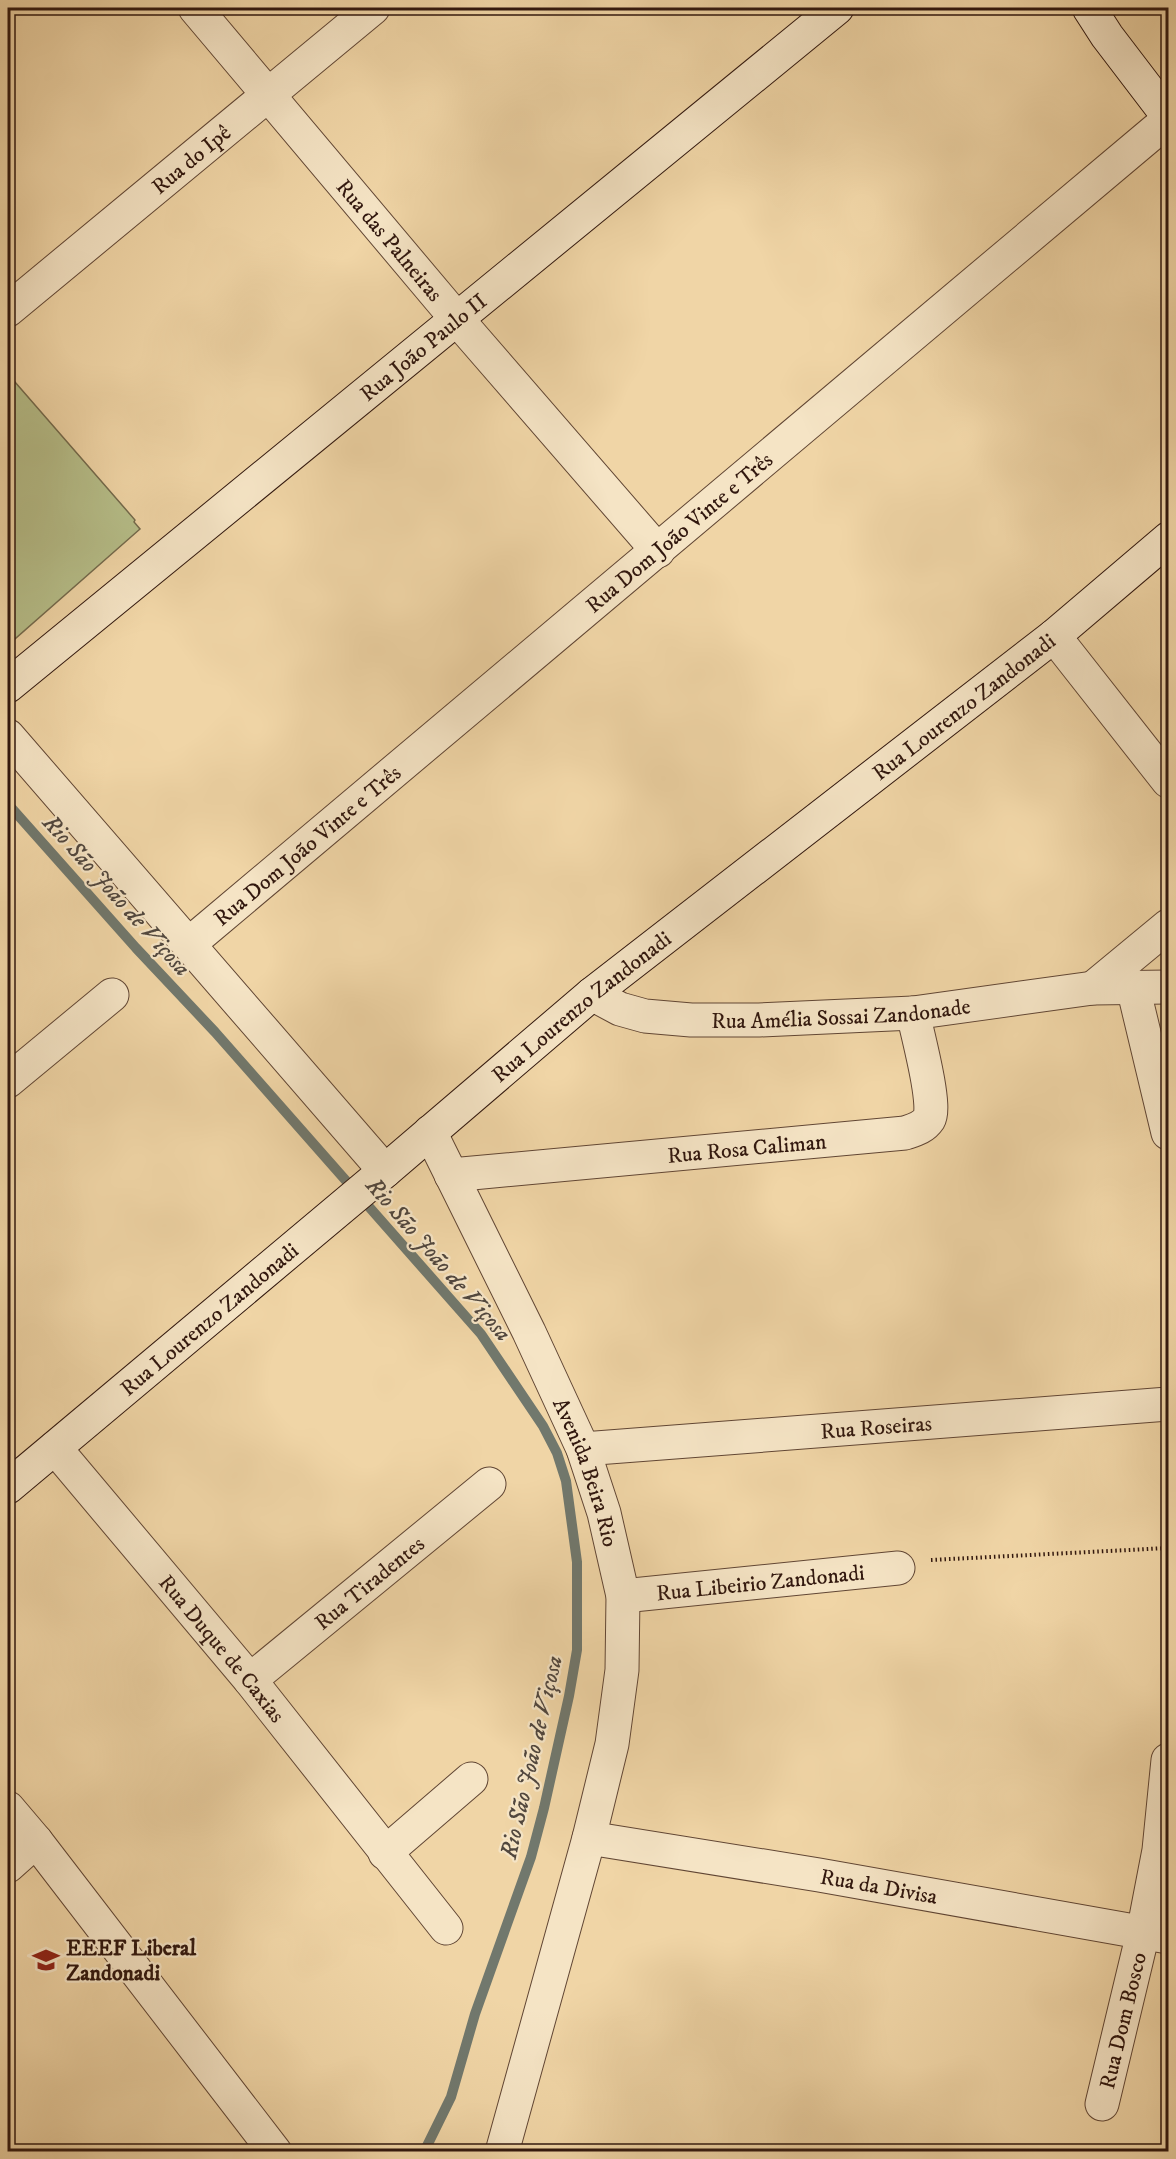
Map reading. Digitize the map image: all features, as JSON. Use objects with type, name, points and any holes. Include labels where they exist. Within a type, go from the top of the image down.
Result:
[{"type":"street","name":"Rua das Palneiras","points":[[195,8],[456,318],[658,551]]},
{"type":"street","name":"Rua do Ipê","points":[[8,310],[373,8]]},
{"type":"street","name":"Rua João Paulo II","points":[[8,686],[837,8]]},
{"type":"street","points":[[1089,8],[1168,118]]},
{"type":"street","name":"Rua Dom João Vinte e Três","points":[[189,944],[658,551],[1168,118]]},
{"type":"street","name":"Rua Lourenzo Zandonadi","points":[[8,1487],[592,994],[1054,636],[1168,539]]},
{"type":"street","points":[[1054,636],[1168,781]]},
{"type":"street","points":[[8,736],[189,944],[375,1179]]},
{"type":"street","points":[[1093,988],[1168,926]]},
{"type":"street","points":[[1133,987],[1168,1133]]},
{"type":"street","name":"Rua Amélia Sossai Zandonade","points":[[592,994],[620,1009],[645,1016],[691,1020],[759,1020],[913,1013],[1093,988],[1168,987]]},
{"type":"street","points":[[8,1081],[112,995]]},
{"type":"street","name":"Rua Rosa Caliman","points":[[451,1175],[905,1133],[923,1126],[931,1117],[932,1105],[913,1013]]},
{"type":"street","name":"Avenida Beira Rio","points":[[430,1132],[584,1449],[604,1513],[623,1596],[622,1670],[614,1733],[589,1838],[502,2151]]},
{"type":"street","name":"Rua Roseiras","points":[[584,1449],[1168,1404]]},
{"type":"street","name":"Rua Duque de Caxias","points":[[55,1448],[250,1680],[446,1928]]},
{"type":"street","name":"Rua Tiradentes","points":[[250,1680],[489,1484]]},
{"type":"street","name":"Rua Libeirio Zandonadi","points":[[623,1596],[912,1564]]},
{"type":"street","name":"Rua Dom Bosco","points":[[1102,2104],[1156,1935],[1159,1850],[1168,1760]]},
{"type":"street","points":[[386,1853],[471,1779]]},
{"type":"street","points":[[8,1808],[36,1841],[275,2151]]},
{"type":"street","name":"Rua da Divisa","points":[[589,1838],[819,1875],[1156,1935]]},
{"type":"street","points":[[8,1866],[36,1841]]},
{"type":"path","points":[[912,1564],[1168,1548]]},
{"type":"green space","points":[[8,374],[135,520],[134,522],[140,529],[8,645]]},
{"type":"waterway","name":"Rio São João de Viçosa","points":[[8,804],[136,948],[215,1032],[481,1334],[543,1426],[557,1453],[566,1481],[577,1562],[577,1650],[569,1696],[531,1857],[475,2014],[451,2097],[424,2152]]},
{"type":"place","name":"EEEF Liberal Zandonadi","points":[[46,1960]]}]
